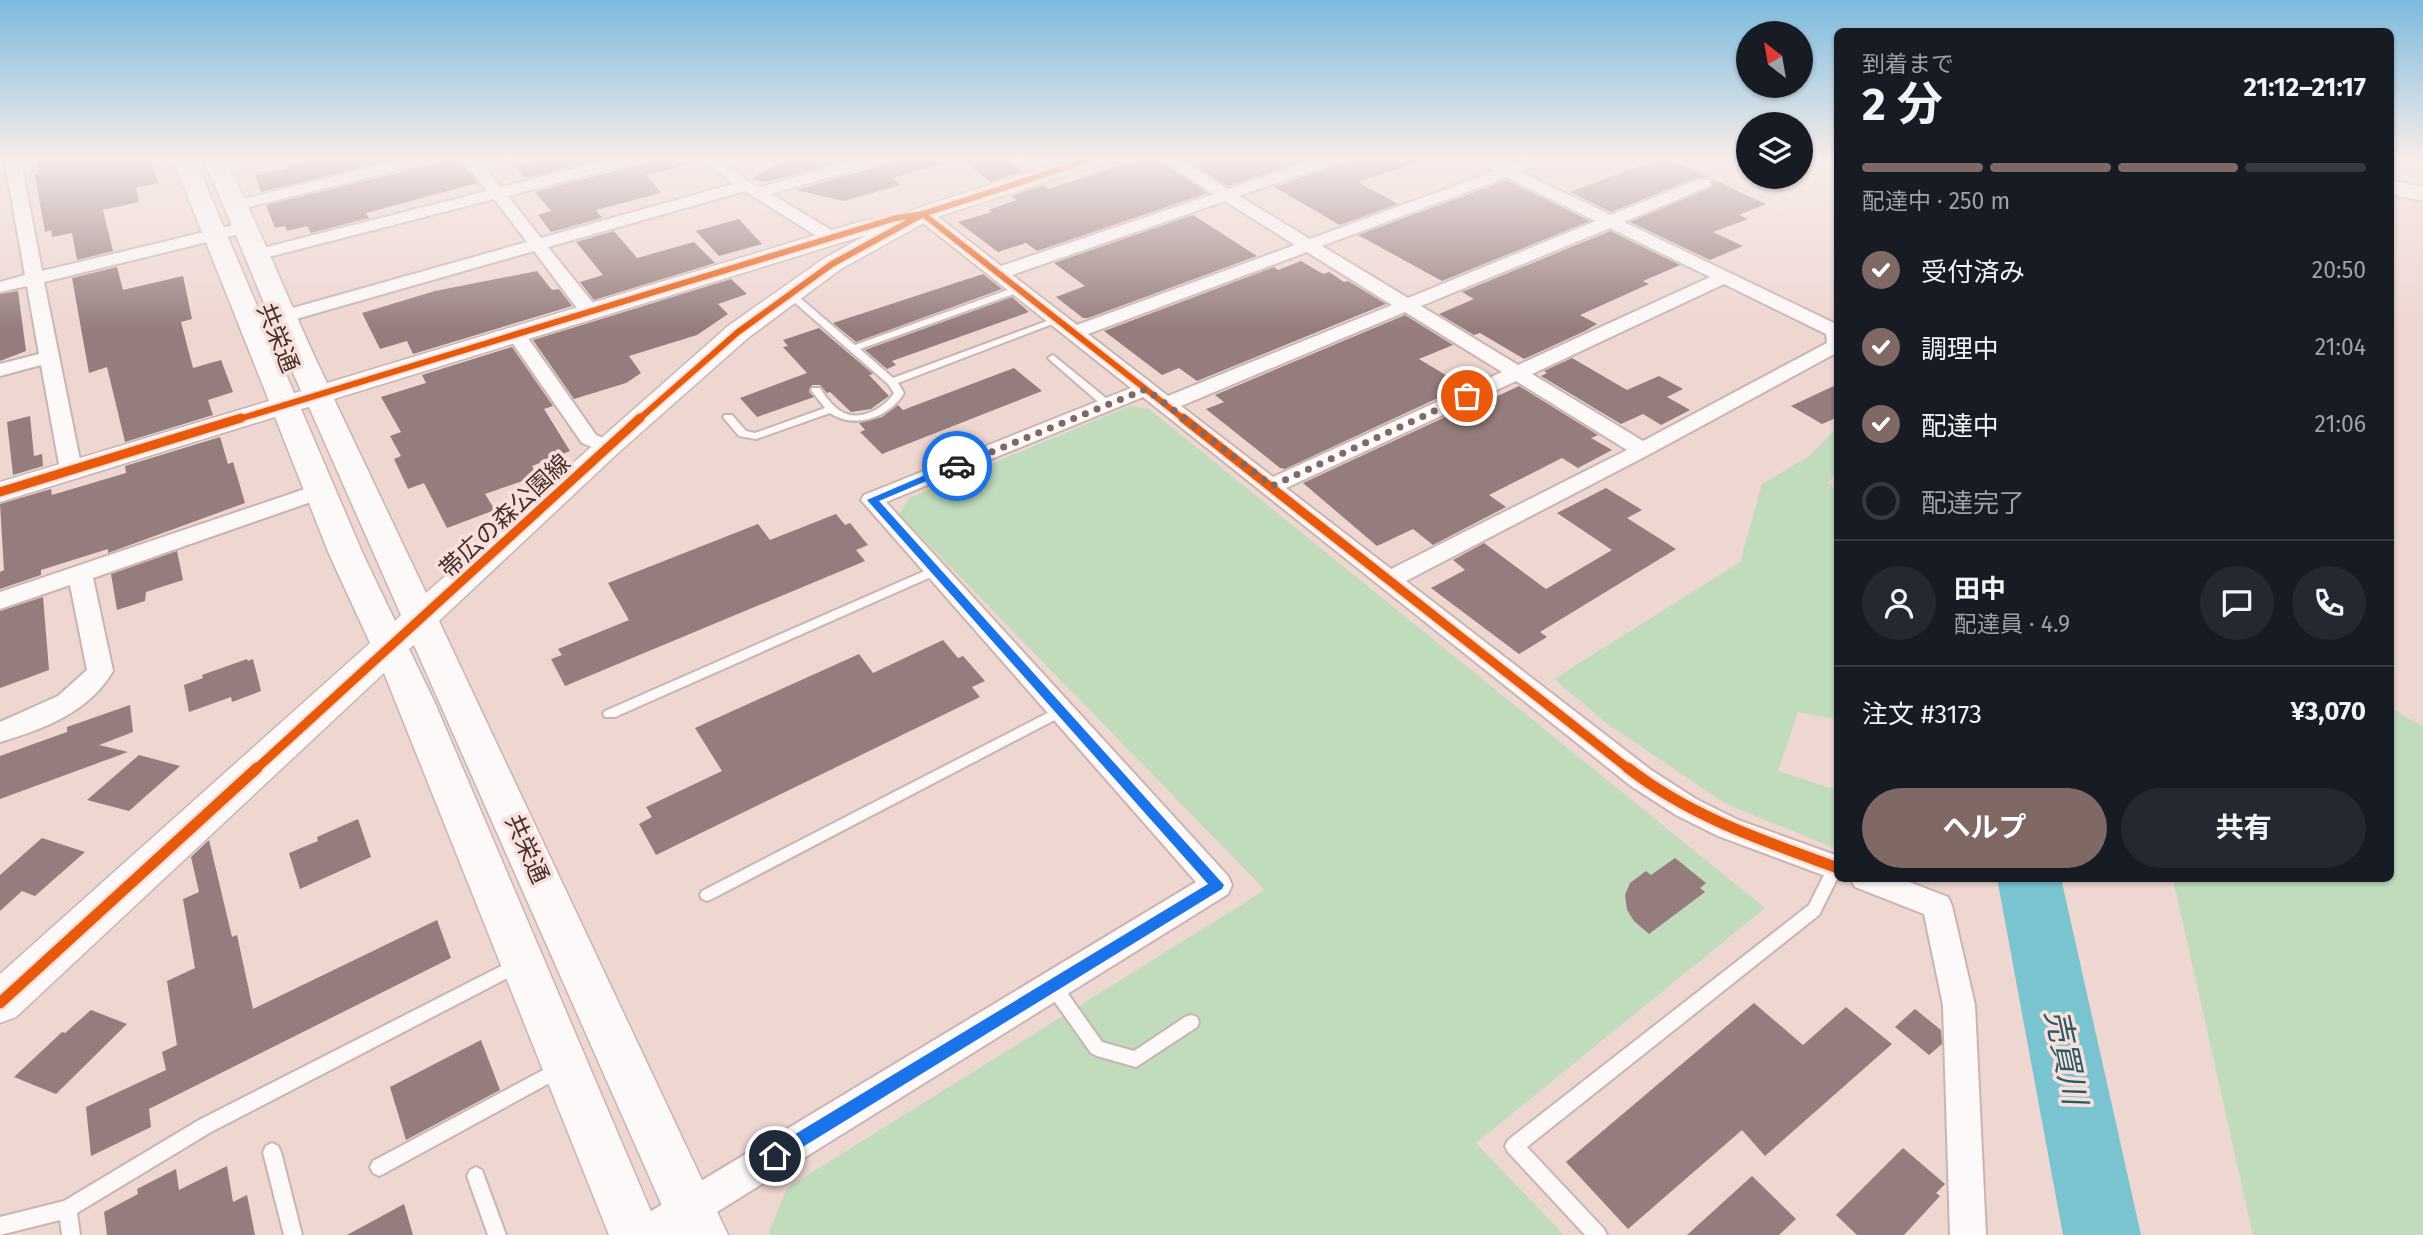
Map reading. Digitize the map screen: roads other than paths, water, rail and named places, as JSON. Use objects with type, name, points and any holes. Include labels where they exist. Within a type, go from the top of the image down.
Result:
[{"type":"street","points":[[23,215],[71,471]]},
{"type":"street","name":"共栄通","points":[[232,215],[301,400],[406,633],[696,1222]]},
{"type":"street","points":[[238,230],[279,215]]},
{"type":"street","points":[[0,287],[238,230],[346,215]]},
{"type":"street","points":[[514,215],[590,312]]},
{"type":"street","points":[[282,317],[654,215]]},
{"type":"street","points":[[794,215],[832,238]]},
{"type":"street","points":[[0,492],[896,218],[919,215]]},
{"type":"street","name":"帯広の森公園線","points":[[0,1003],[607,447],[738,331],[832,264],[922,215]]},
{"type":"street","points":[[924,215],[1641,778],[1686,807],[1728,828],[1834,866]]},
{"type":"street","points":[[999,273],[1169,215]]},
{"type":"street","points":[[1258,215],[1643,450]]},
{"type":"street","points":[[1066,327],[1389,215]]},
{"type":"street","points":[[1595,215],[1834,331]]},
{"type":"street","points":[[1166,405],[1628,215]]},
{"type":"street","name":"共栄通","points":[[238,230],[282,317],[320,492],[406,633],[522,963],[635,1235]]},
{"type":"street","points":[[1272,486],[1725,278]]},
{"type":"street","points":[[516,335],[589,439],[607,447]]},
{"type":"street","points":[[1388,580],[1643,450],[1834,347]]},
{"type":"street","points":[[0,370],[50,356]]},
{"type":"street","points":[[646,1235],[696,1222],[1053,985],[1217,885],[872,500],[1146,389]]},
{"type":"street","points":[[0,601],[320,492]]},
{"type":"street","points":[[0,732],[61,710],[88,689],[100,671],[80,574]]},
{"type":"street","points":[[1875,882],[1937,906],[1959,1004],[1968,1235]]},
{"type":"lane","points":[[852,349],[1019,289]]},
{"type":"lane","points":[[789,293],[892,382],[899,393],[896,401],[882,410],[861,417],[846,417],[832,410],[816,390]]},
{"type":"lane","points":[[892,382],[1066,327]]},
{"type":"lane","points":[[1053,358],[1108,405]]},
{"type":"lane","points":[[728,417],[743,434],[756,436],[832,410]]},
{"type":"lane","points":[[610,714],[936,570]]},
{"type":"lane","points":[[707,895],[1061,711]]},
{"type":"lane","points":[[1598,1235],[1514,1146],[1814,910],[1834,871]]},
{"type":"lane","points":[[0,1226],[67,1209],[205,1126],[522,963]]},
{"type":"lane","points":[[1053,985],[1097,1048],[1136,1059],[1191,1022]]},
{"type":"lane","points":[[379,1167],[564,1067]]},
{"type":"lane","points":[[272,1152],[293,1235]]},
{"type":"lane","points":[[476,1177],[497,1235]]},
{"type":"lane","points":[[67,1209],[71,1235]]},
{"type":"waterway","name":"売買川","points":[[2030,882],[2102,1235]]}]
